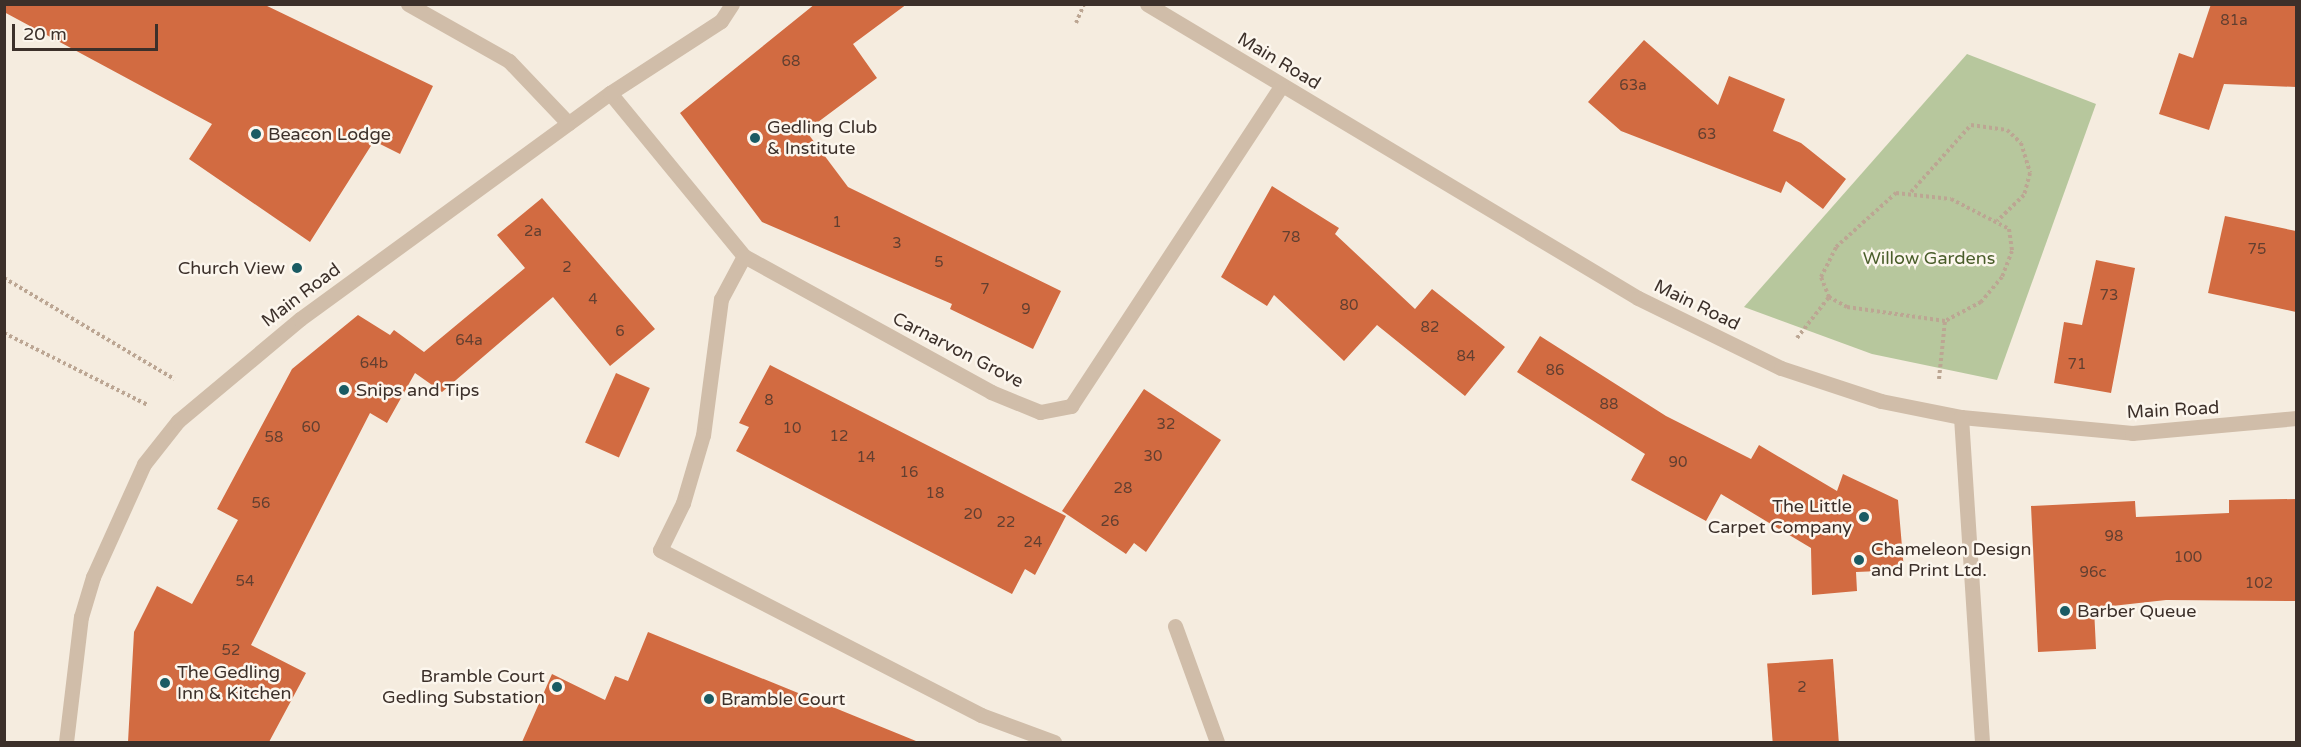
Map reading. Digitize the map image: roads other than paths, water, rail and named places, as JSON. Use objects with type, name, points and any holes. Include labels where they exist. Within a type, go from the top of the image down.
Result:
[{"type":"street","points":[[408,4],[509,62],[568,123]]},
{"type":"street","name":"Main Road","points":[[66,742],[81,617],[93,578],[144,464],[178,421],[204,396],[568,123],[721,21],[732,4]]},
{"type":"street","name":"Main Road","points":[[1148,4],[1281,86],[1638,298],[1777,366],[1881,401],[1961,417],[2132,433],[2296,418]]},
{"type":"street","name":"Carnarvon Grove","points":[[610,93],[744,256],[992,393],[1040,412],[1071,406],[1281,86]]},
{"type":"street","points":[[744,256],[721,299],[703,435],[683,503],[660,550],[981,715],[1053,742]]},
{"type":"street","points":[[1961,417],[1982,742]]},
{"type":"street","points":[[1175,626],[1217,742]]},
{"type":"place","name":"Beacon Lodge","points":[[256,134]]},
{"type":"place","name":"Gedling Club & Institute","points":[[755,138]]},
{"type":"place","name":"Church View","points":[[297,268]]},
{"type":"place","name":"Snips and Tips","points":[[344,390]]},
{"type":"place","name":"The Little Carpet Company","points":[[1864,517]]},
{"type":"place","name":"Chameleon Design and Print Ltd.","points":[[1859,560]]},
{"type":"place","name":"Barber Queue","points":[[2065,611]]},
{"type":"place","name":"The Gedling Inn & Kitchen","points":[[165,683]]},
{"type":"place","name":"Bramble Court Gedling Substation","points":[[557,687]]},
{"type":"place","name":"Bramble Court","points":[[709,699]]},
{"type":"park label","name":"Willow Gardens","points":[[1929,258]]}]
